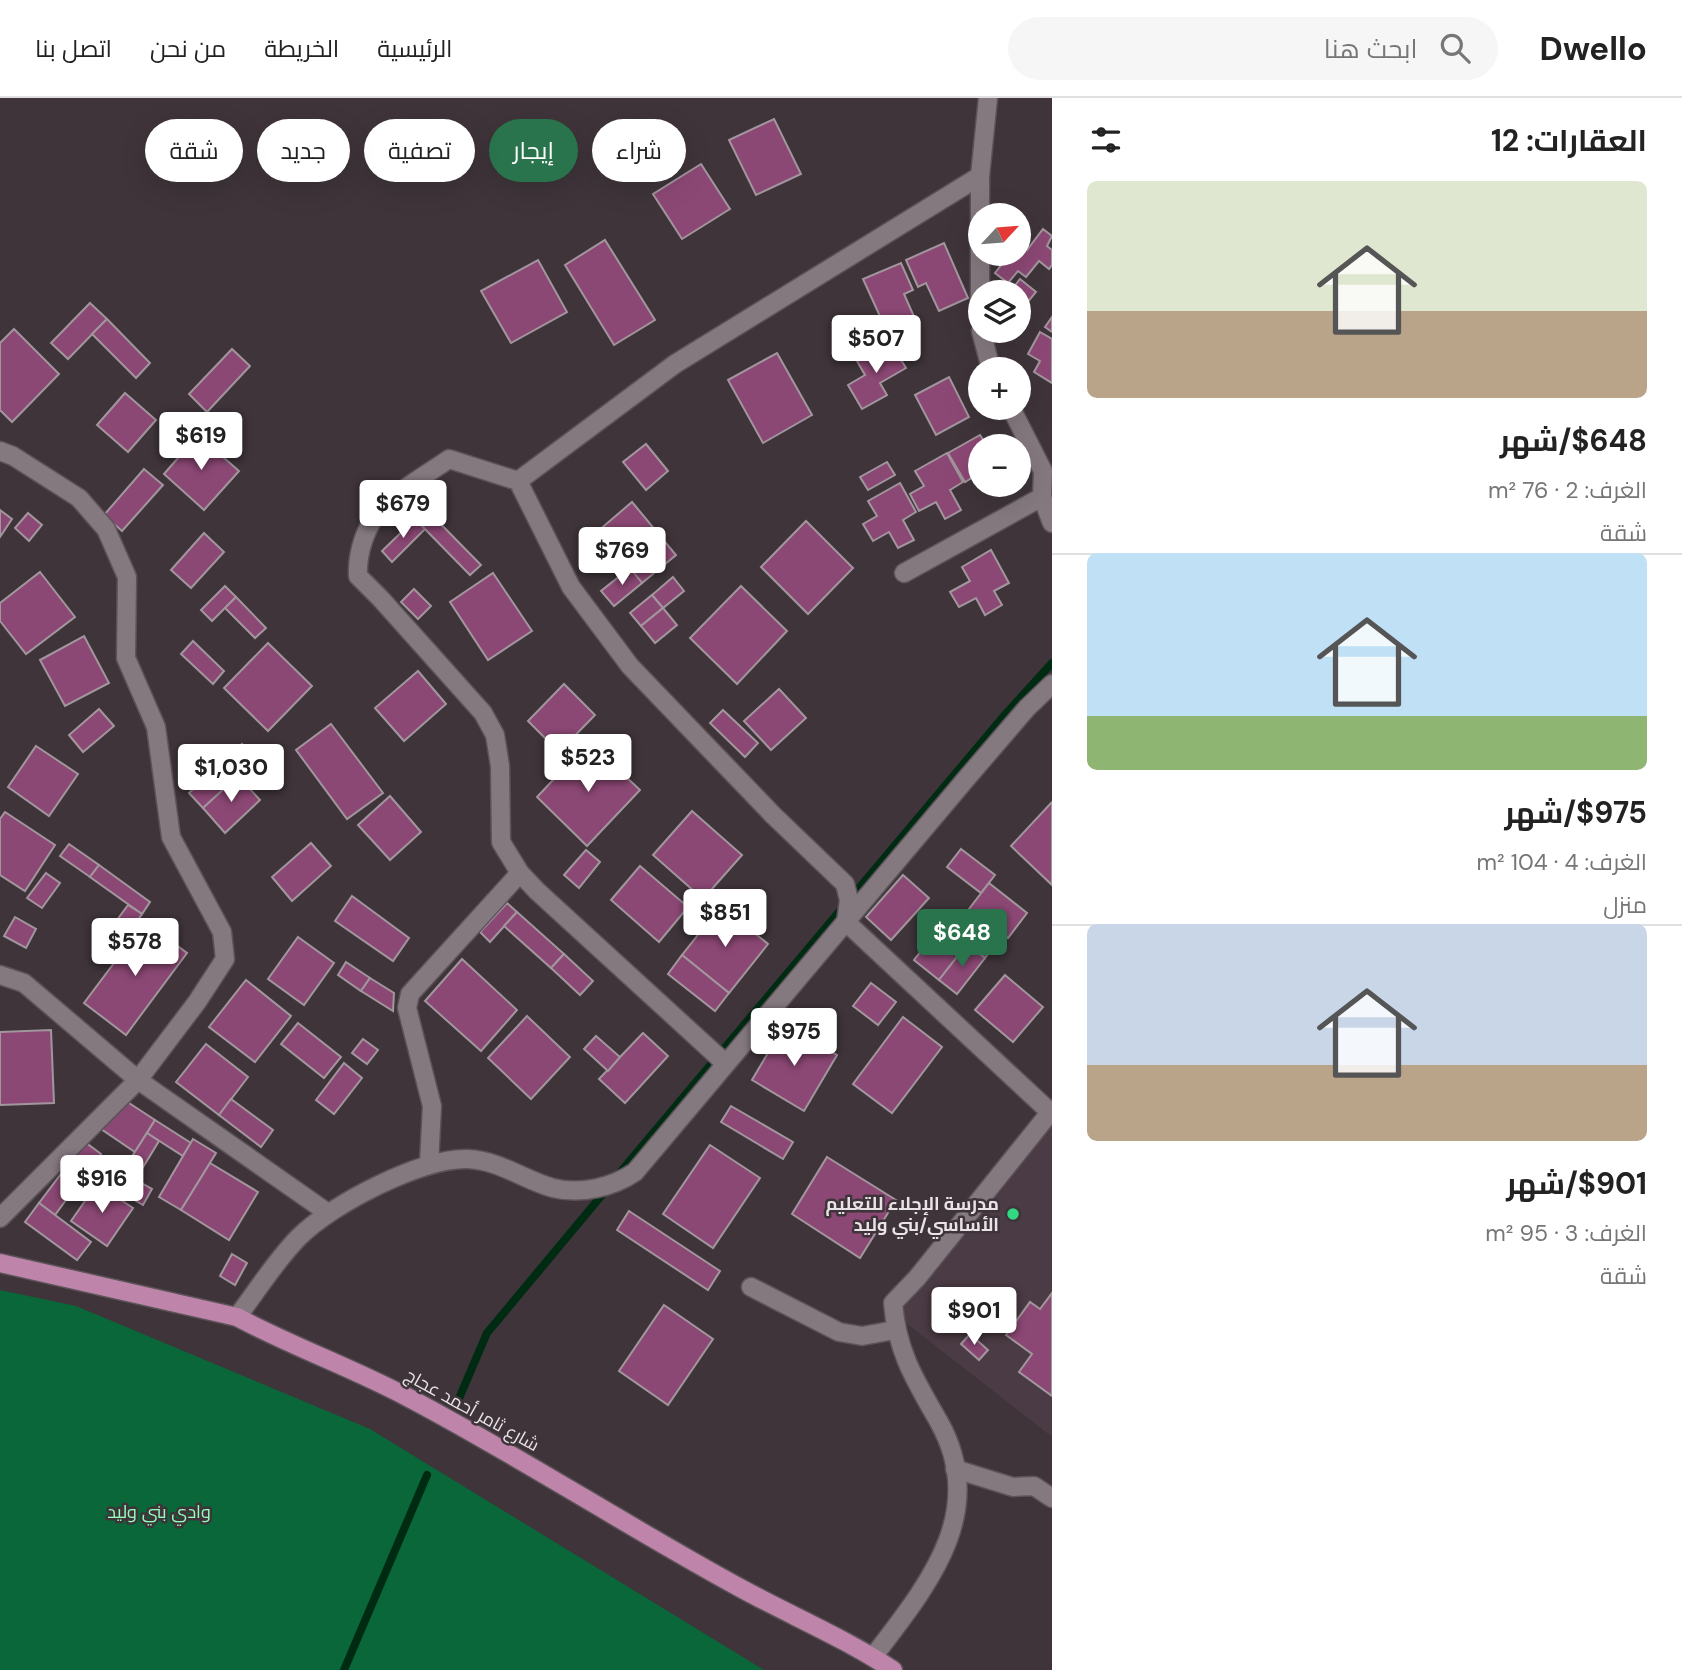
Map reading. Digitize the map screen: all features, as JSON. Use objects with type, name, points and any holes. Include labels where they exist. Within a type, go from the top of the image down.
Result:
[{"type":"main road","name":"شارع ثامر أحمد عجاج","points":[[0,1263],[237,1317],[268,1334],[321,1355],[410,1398],[743,1590],[894,1670]]},
{"type":"street","points":[[980,280],[980,176],[988,98]]},
{"type":"street","points":[[518,481],[675,364],[980,176]]},
{"type":"street","points":[[1019,420],[1047,465],[1042,497],[1052,523]]},
{"type":"street","points":[[0,451],[13,456],[79,498],[106,529],[127,577],[126,658],[156,727],[172,837],[222,932],[225,959],[197,1002],[138,1080],[0,1218]]},
{"type":"street","points":[[725,1063],[520,873],[501,842],[500,766],[495,735],[483,713],[381,598],[358,576],[357,558],[365,536],[381,509],[449,459],[518,481],[571,587],[630,666],[773,815],[845,884],[849,900],[846,922]]},
{"type":"street","points":[[904,573],[1042,497]]},
{"type":"street","points":[[237,1317],[299,1237],[328,1213],[356,1197],[429,1164],[468,1159],[505,1168],[554,1188],[592,1190],[623,1180],[635,1172],[1027,708],[1052,684]]},
{"type":"street","points":[[429,1164],[432,1106],[407,1009],[410,994],[520,873]]},
{"type":"street","points":[[846,922],[1051,1111],[917,1278],[893,1303],[895,1330],[906,1361],[946,1434],[958,1494],[954,1525],[940,1560],[915,1602],[873,1657]]},
{"type":"street","points":[[0,975],[24,983],[138,1080],[328,1213]]},
{"type":"street","points":[[751,1287],[839,1332],[862,1336],[895,1330]]},
{"type":"street","points":[[955,1469],[1013,1488],[1034,1486],[1052,1498]]},
{"type":"shaded area","name":"مدرسة الإجلاء للتعليم الأساسي/بني وليد","points":[[1052,1114],[1052,1437],[896,1315]]},
{"type":"green space","name":"وادي بني وليد","points":[[0,1290],[76,1306],[370,1429],[764,1670],[0,1670]]},
{"type":"building","points":[[774,119],[801,174],[756,195],[729,140]]},
{"type":"building","points":[[701,164],[730,209],[682,239],[653,194],[672,182],[686,182],[686,173]]},
{"type":"building","points":[[1043,229],[1052,236],[1047,246],[1052,250],[1052,265],[1049,269],[1039,261],[1026,277],[1018,271],[1010,280],[1004,280],[995,273],[1001,266],[1031,266],[1031,245]]},
{"type":"building","points":[[605,240],[655,320],[614,345],[565,265]]},
{"type":"building","points":[[944,243],[968,298],[939,311],[926,283],[918,287],[906,260]]},
{"type":"building","points":[[538,260],[567,312],[511,343],[481,291]]},
{"type":"building","points":[[901,263],[913,290],[904,294],[916,321],[888,334],[863,279]]},
{"type":"building","points":[[90,303],[107,319],[68,359],[51,343]]},
{"type":"building","points":[[1052,317],[1052,332],[1045,327]]},
{"type":"building","points":[[107,319],[150,363],[136,378],[92,334]]},
{"type":"building","points":[[14,329],[59,374],[12,422],[0,410],[0,343]]},
{"type":"building","points":[[1040,332],[1052,339],[1052,383],[1034,372],[1040,361],[1028,354]]},
{"type":"building","points":[[890,342],[906,368],[880,383],[887,395],[862,409],[848,385],[865,375],[857,361]]},
{"type":"building","points":[[232,349],[250,366],[207,412],[189,394]]},
{"type":"building","points":[[777,353],[812,415],[763,443],[728,380]]},
{"type":"building","points":[[949,377],[968,418],[936,435],[915,395]]},
{"type":"building","points":[[125,393],[156,420],[128,452],[97,425]]},
{"type":"building","points":[[198,435],[239,471],[204,510],[164,474]]},
{"type":"building","points":[[968,442],[968,480],[965,482],[948,453]]},
{"type":"building","points":[[646,444],[668,471],[646,490],[623,462]]},
{"type":"building","points":[[947,453],[963,482],[950,490],[961,510],[945,519],[936,502],[919,511],[910,494],[924,486],[915,471]]},
{"type":"building","points":[[887,462],[895,475],[868,490],[860,477]]},
{"type":"building","points":[[144,469],[163,485],[122,531],[104,515]]},
{"type":"building","points":[[900,483],[916,512],[903,520],[914,540],[898,548],[889,532],[873,541],[863,524],[877,516],[868,501]]},
{"type":"building","points":[[632,502],[676,555],[642,583],[598,531]]},
{"type":"building","points":[[425,508],[481,565],[470,575],[415,519]]},
{"type":"building","points":[[0,510],[12,519],[0,537]]},
{"type":"building","points":[[28,513],[42,525],[29,541],[15,528]]},
{"type":"building","points":[[415,519],[425,529],[392,562],[382,551]]},
{"type":"building","points":[[806,521],[853,568],[808,614],[761,567]]},
{"type":"building","points":[[204,533],[224,552],[191,588],[171,570]]},
{"type":"building","points":[[991,550],[1009,583],[994,591],[1002,605],[985,615],[976,598],[959,607],[950,592],[970,581],[962,567]]},
{"type":"building","points":[[630,568],[642,583],[614,606],[601,591]]},
{"type":"building","points":[[40,572],[75,617],[26,654],[0,621],[0,603]]},
{"type":"building","points":[[493,573],[532,631],[488,660],[450,602]]},
{"type":"building","points":[[673,577],[684,591],[663,608],[652,595]]},
{"type":"building","points":[[225,586],[236,597],[212,621],[201,610]]},
{"type":"building","points":[[741,586],[787,631],[737,684],[690,638]]},
{"type":"building","points":[[414,589],[431,606],[418,619],[401,602]]},
{"type":"building","points":[[652,595],[663,608],[641,626],[630,613]]},
{"type":"building","points":[[236,597],[266,628],[255,638],[225,608]]},
{"type":"building","points":[[663,608],[677,625],[655,643],[641,626]]},
{"type":"building","points":[[84,636],[109,683],[65,706],[40,660]]},
{"type":"building","points":[[193,641],[224,671],[213,684],[181,654]]},
{"type":"building","points":[[268,643],[312,686],[268,731],[224,688]]},
{"type":"building","points":[[418,671],[446,704],[404,741],[375,708]]},
{"type":"building","points":[[564,684],[595,715],[559,752],[528,721]]},
{"type":"building","points":[[779,689],[806,718],[771,750],[744,721]]},
{"type":"building","points":[[99,709],[114,726],[83,752],[69,735]]},
{"type":"building","points":[[723,710],[758,743],[745,757],[710,723]]},
{"type":"building","points":[[331,724],[383,793],[347,819],[296,750]]},
{"type":"building","points":[[589,742],[640,790],[587,846],[537,797]]},
{"type":"building","points":[[242,744],[257,759],[203,808],[189,793]]},
{"type":"building","points":[[36,746],[78,774],[49,816],[8,787]]},
{"type":"building","points":[[238,776],[260,800],[225,833],[203,808]]},
{"type":"building","points":[[390,796],[421,832],[390,860],[358,825]]},
{"type":"building","points":[[1052,802],[1052,885],[1011,846]]},
{"type":"building","points":[[692,811],[742,855],[703,899],[653,855]]},
{"type":"building","points":[[5,812],[55,845],[25,891],[0,875],[0,819]]},
{"type":"building","points":[[311,843],[331,866],[292,901],[272,877]]},
{"type":"building","points":[[69,844],[99,865],[90,877],[60,856]]},
{"type":"building","points":[[961,849],[995,875],[981,893],[947,867]]},
{"type":"building","points":[[586,850],[600,862],[579,888],[564,875]]},
{"type":"building","points":[[99,865],[150,902],[142,914],[90,877]]},
{"type":"building","points":[[640,866],[688,907],[659,942],[611,900]]},
{"type":"building","points":[[46,873],[60,883],[42,908],[27,898]]},
{"type":"building","points":[[903,875],[929,898],[891,940],[866,917]]},
{"type":"building","points":[[989,883],[1027,913],[1008,938],[969,909]]},
{"type":"building","points":[[352,896],[409,938],[393,961],[335,921]]},
{"type":"building","points":[[507,903],[517,912],[490,942],[480,932]]},
{"type":"building","points":[[128,905],[142,914],[128,934],[114,924]]},
{"type":"building","points":[[721,906],[768,944],[729,993],[682,955]]},
{"type":"building","points":[[517,912],[564,954],[551,968],[504,926]]},
{"type":"building","points":[[951,913],[994,946],[985,958],[967,944],[939,980],[914,960]]},
{"type":"building","points":[[15,917],[36,929],[26,948],[4,936]]},
{"type":"building","points":[[145,922],[187,953],[126,1035],[84,1003]]},
{"type":"building","points":[[298,937],[334,963],[304,1005],[268,979]]},
{"type":"building","points":[[967,944],[985,958],[957,994],[939,980]]},
{"type":"building","points":[[564,954],[593,981],[580,995],[551,968]]},
{"type":"building","points":[[682,955],[729,993],[715,1011],[668,974]]},
{"type":"building","points":[[462,959],[517,1010],[481,1051],[425,1001]]},
{"type":"building","points":[[346,962],[370,978],[361,991],[338,975]]},
{"type":"building","points":[[1005,975],[1043,1007],[1013,1042],[975,1010]]},
{"type":"building","points":[[370,978],[394,993],[393,1011],[361,991]]},
{"type":"building","points":[[246,980],[291,1016],[255,1062],[209,1027]]},
{"type":"building","points":[[871,983],[896,1002],[878,1025],[853,1006]]},
{"type":"building","points":[[527,1016],[570,1057],[531,1099],[488,1058]]},
{"type":"building","points":[[903,1017],[942,1047],[892,1113],[853,1084]]},
{"type":"building","points":[[298,1023],[341,1057],[324,1078],[281,1044]]},
{"type":"building","points":[[785,1024],[837,1055],[804,1111],[752,1080]]},
{"type":"building","points":[[51,1030],[54,1103],[0,1105],[0,1032]]},
{"type":"building","points":[[643,1033],[668,1056],[625,1103],[599,1079]]},
{"type":"building","points":[[596,1036],[620,1057],[608,1071],[584,1049]]},
{"type":"building","points":[[363,1039],[378,1050],[367,1064],[352,1053]]},
{"type":"building","points":[[206,1044],[248,1077],[219,1115],[176,1082]]},
{"type":"building","points":[[344,1063],[362,1078],[334,1114],[316,1100]]},
{"type":"building","points":[[231,1099],[273,1130],[261,1147],[219,1115]]},
{"type":"building","points":[[126,1101],[155,1120],[135,1152],[101,1129]]},
{"type":"building","points":[[731,1106],[793,1142],[783,1159],[721,1122]]},
{"type":"building","points":[[155,1120],[191,1143],[183,1156],[147,1133]]},
{"type":"building","points":[[147,1133],[159,1141],[137,1177],[124,1169]]},
{"type":"building","points":[[193,1139],[216,1153],[181,1210],[159,1197]]},
{"type":"building","points":[[85,1142],[101,1154],[82,1178],[67,1166]]},
{"type":"building","points":[[710,1145],[760,1178],[713,1248],[663,1214]]},
{"type":"building","points":[[827,1157],[896,1200],[860,1258],[792,1214]]},
{"type":"building","points":[[210,1163],[258,1192],[229,1240],[181,1210]]},
{"type":"building","points":[[67,1166],[82,1178],[55,1215],[39,1203]]},
{"type":"building","points":[[116,1169],[152,1189],[143,1205],[108,1185]]},
{"type":"building","points":[[97,1184],[133,1208],[107,1246],[71,1221]]},
{"type":"building","points":[[39,1203],[91,1242],[77,1260],[25,1222]]},
{"type":"building","points":[[629,1211],[720,1271],[708,1290],[617,1230]]},
{"type":"building","points":[[232,1254],[247,1263],[235,1285],[220,1276]]},
{"type":"building","points":[[1052,1293],[1052,1396],[1019,1372],[1032,1354],[1006,1335],[1030,1302],[1040,1309]]},
{"type":"building","points":[[664,1305],[713,1339],[668,1405],[619,1371]]},
{"type":"building","points":[[970,1334],[988,1350],[979,1360],[961,1344]]},
{"type":"waterway","points":[[617,1176],[1003,717],[1052,663]]},
{"type":"waterway","points":[[457,1403],[487,1333],[607,1189]]},
{"type":"waterway","points":[[344,1670],[427,1475]]},
{"type":"place","name":"مدرسة الإجلاء للتعليم الأساسي/بني وليد","points":[[1013,1214]]}]
